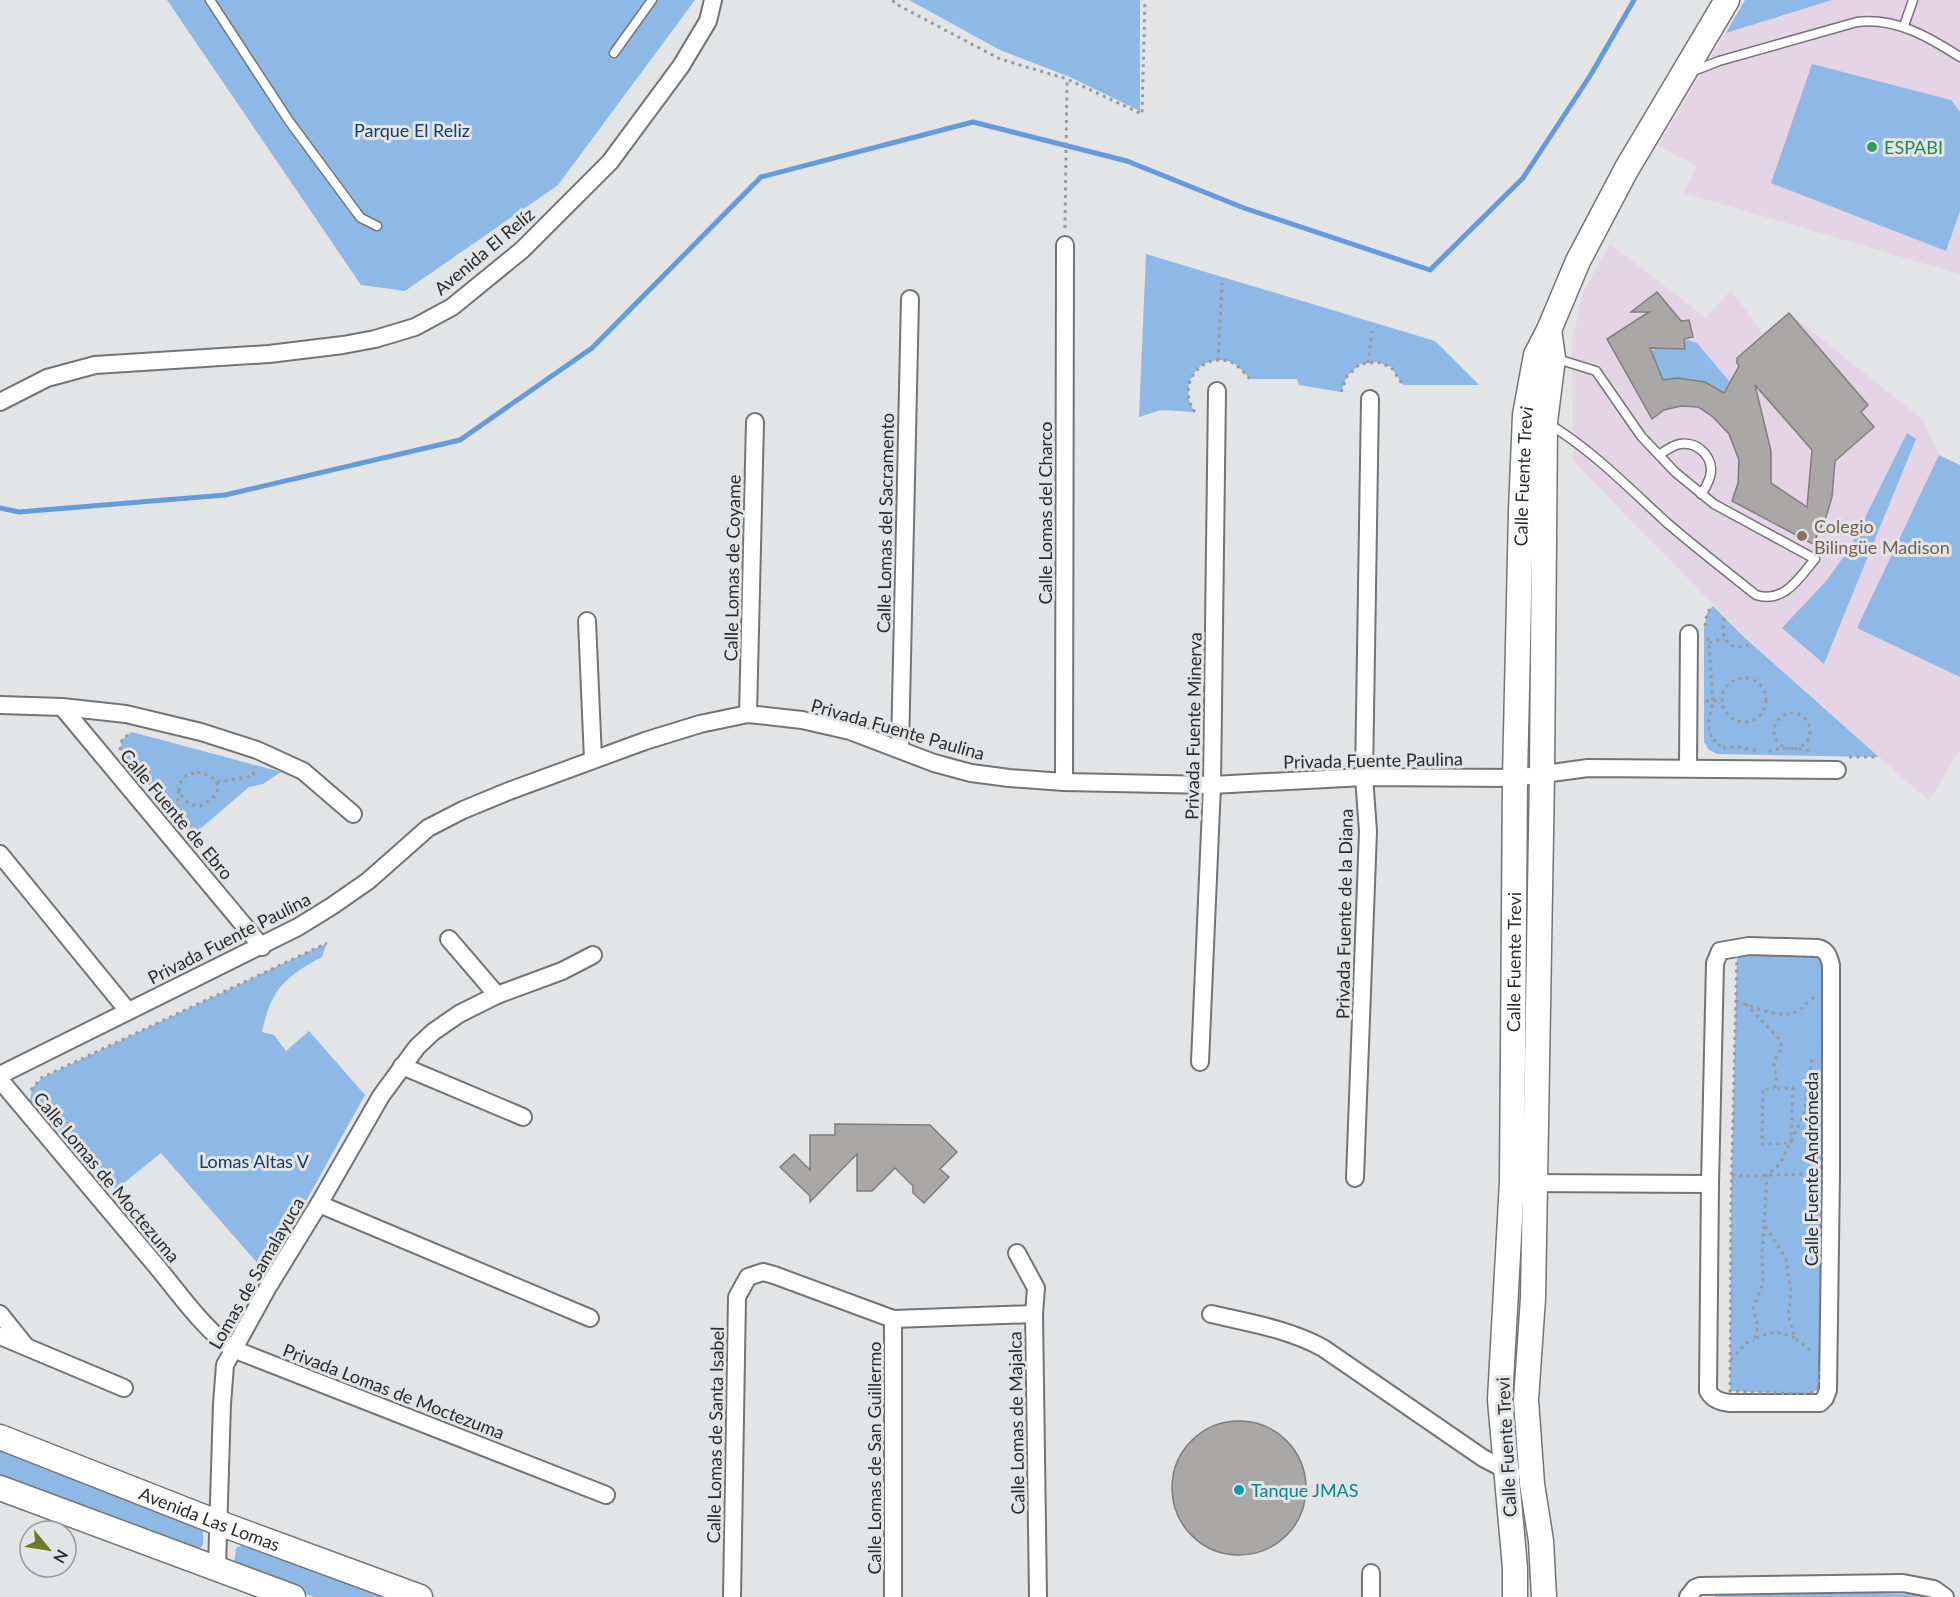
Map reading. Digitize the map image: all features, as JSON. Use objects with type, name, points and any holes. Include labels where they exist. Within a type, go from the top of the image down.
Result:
[{"type":"street","name":"Avenida El Relíz","points":[[0,402],[47,378],[95,364],[269,354],[343,345],[375,339],[415,327],[452,307],[522,250],[610,162],[681,66],[708,21],[713,0]]},
{"type":"street","name":"Calle Fuente Trevi","points":[[1544,1597],[1541,1541],[1532,1484],[1526,1400],[1533,1298],[1523,1182],[1515,778],[1521,511],[1549,330],[1583,251],[1626,170],[1727,0]]},
{"type":"street","name":"Calle Lomas del Charco","points":[[1064,782],[1065,245]]},
{"type":"street","name":"Calle Lomas del Sacramento","points":[[900,749],[910,298]]},
{"type":"street","name":"Privada Fuente Minerva","points":[[1200,1062],[1212,785],[1217,391]]},
{"type":"street","name":"Privada Fuente de la Diana","points":[[1355,1178],[1368,831],[1364,777],[1370,399]]},
{"type":"street","name":"Calle Fuente Trevi","points":[[1515,1597],[1515,1568],[1500,1400],[1523,1182],[1542,775],[1535,418]]},
{"type":"street","name":"Calle Lomas de Coyame","points":[[748,714],[755,422]]},
{"type":"street","points":[[587,621],[593,759]]},
{"type":"street","points":[[1688,768],[1696,631]]},
{"type":"street","points":[[0,705],[62,706],[126,714],[201,732],[257,750],[303,771],[353,814]]},
{"type":"street","name":"Calle Fuente de Ebro","points":[[62,706],[262,947]]},
{"type":"street","name":"Privada Fuente Paulina","points":[[0,1075],[262,947],[298,927],[368,880],[428,828],[472,806],[593,759],[700,724],[748,714],[802,720],[850,731],[934,763],[971,773],[1064,782],[1212,785],[1364,777],[1515,778],[1588,768],[1837,770]]},
{"type":"street","points":[[0,854],[128,1011]]},
{"type":"street","points":[[448,939],[497,995]]},
{"type":"street","name":"Calle Fuente Andrómeda","points":[[1749,946],[1821,948],[1830,958],[1831,965],[1831,1172],[1828,1390],[1825,1398],[1820,1402],[1731,1403],[1716,1400],[1708,1391],[1710,1184],[1717,955],[1725,949],[1749,946]]},
{"type":"street","name":"Lomas de Samalayuca","points":[[217,1567],[223,1375],[233,1349],[268,1287],[381,1096],[417,1047],[433,1032],[459,1014],[497,995],[562,970],[593,954]]},
{"type":"street","points":[[402,1066],[522,1117]]},
{"type":"street","name":"Calle Lomas de Moctezuma","points":[[0,1080],[184,1299]]},
{"type":"street","points":[[1523,1182],[1710,1184]]},
{"type":"street","points":[[319,1204],[591,1318]]},
{"type":"street","name":"Calle Lomas de Majalca","points":[[1017,1254],[1036,1288],[1034,1314],[1038,1597]]},
{"type":"street","name":"Calle Lomas de Santa Isabel","points":[[732,1597],[737,1297],[748,1277],[763,1272],[774,1275],[894,1319]]},
{"type":"street","name":"Privada Lomas de Moctezuma","points":[[184,1299],[215,1335],[233,1349],[606,1495]]},
{"type":"street","points":[[0,1314],[25,1346]]},
{"type":"street","points":[[894,1319],[1034,1314]]},
{"type":"street","points":[[1211,1314],[1287,1331],[1306,1338],[1484,1458],[1532,1484]]},
{"type":"street","name":"Calle Lomas de San Guillermo","points":[[892,1597],[894,1319]]},
{"type":"street","points":[[0,1336],[124,1388]]},
{"type":"street","name":"Avenida Las Lomas","points":[[0,1437],[219,1523],[420,1597]]},
{"type":"street","points":[[0,1488],[293,1597]]},
{"type":"street","points":[[1371,1573],[1371,1597]]},
{"type":"street","points":[[1688,1597],[1695,1588],[1700,1586],[1903,1582],[1926,1586],[1939,1591],[1946,1597]]},
{"type":"lane","points":[[210,0],[309,149],[357,213],[377,226]]},
{"type":"lane","points":[[614,52],[652,0]]},
{"type":"lane","points":[[1904,26],[1913,0]]},
{"type":"lane","points":[[1682,75],[1719,61],[1870,20],[1904,26],[1960,57]]},
{"type":"lane","points":[[1535,418],[1566,435],[1605,465],[1668,523],[1756,595],[1767,598],[1776,597],[1787,591],[1815,559],[1714,504],[1701,494],[1676,472],[1641,435],[1596,370],[1545,356]]},
{"type":"lane","points":[[1659,455],[1679,444],[1696,446],[1703,451],[1709,459],[1711,468],[1710,476],[1701,494]]},
{"type":"path","points":[[893,0],[894,3],[1000,59],[1067,80],[1142,114],[1145,0]]},
{"type":"path","points":[[1065,216],[1067,80]]},
{"type":"path","points":[[1218,360],[1221,283]]},
{"type":"path","points":[[1368,363],[1372,331]]},
{"type":"path","points":[[1341,392],[1347,376],[1360,364],[1368,363],[1377,362],[1391,367],[1403,385]]},
{"type":"path","points":[[1696,631],[1713,606]]},
{"type":"path","points":[[1724,618],[1724,638],[1731,645],[1741,648],[1752,644]]},
{"type":"path","points":[[1707,636],[1713,703],[1708,723],[1712,740],[1718,741],[1720,748],[1738,747],[1756,750],[1765,755],[1773,749],[1791,749],[1797,749],[1806,742],[1810,731],[1807,720],[1792,712],[1780,717],[1774,728],[1776,740],[1779,745],[1791,749],[1804,748],[1815,756]]},
{"type":"path","points":[[1709,643],[1724,638]]},
{"type":"path","points":[[1745,678],[1752,679],[1762,688],[1766,702],[1759,716],[1746,722],[1732,719],[1723,707],[1722,700],[1726,686],[1745,678]]},
{"type":"path","points":[[1704,701],[1722,700]]},
{"type":"path","points":[[1848,757],[1879,757]]},
{"type":"path","points":[[217,782],[253,776],[255,766]]},
{"type":"path","points":[[197,772],[209,774],[217,782],[216,794],[212,800],[200,806],[189,804],[181,795],[179,784],[189,774],[197,772]]},
{"type":"path","points":[[31,1094],[32,1088],[42,1078],[327,943]]},
{"type":"path","points":[[1746,950],[1825,956],[1822,1366],[1817,1390],[1808,1394],[1730,1391],[1731,1176],[1736,1001],[1737,953],[1746,950]]},
{"type":"path","points":[[1736,1001],[1776,1015],[1795,1013],[1824,984]]},
{"type":"path","points":[[1746,1004],[1779,1039],[1782,1048],[1774,1061],[1777,1076],[1774,1089]]},
{"type":"path","points":[[1820,1038],[1825,1035]]},
{"type":"path","points":[[1754,1340],[1758,1327],[1753,1308],[1763,1283],[1762,1253],[1767,1175],[1780,1164],[1804,1114],[1812,1055]]},
{"type":"path","points":[[1793,1088],[1791,1143],[1762,1144],[1763,1089],[1793,1088]]},
{"type":"path","points":[[1731,1176],[1823,1174]]},
{"type":"path","points":[[1764,1224],[1786,1259],[1791,1293],[1788,1315],[1796,1339]]},
{"type":"path","points":[[1730,1360],[1746,1343],[1763,1334],[1779,1332],[1803,1342],[1822,1366]]},
{"type":"shaded area","name":"ESPABI","points":[[1745,0],[1960,0],[1960,274],[1684,193],[1697,166],[1658,146]]},
{"type":"shaded area","name":"Colegio Bilingüe Madison","points":[[1610,244],[1706,318],[1731,290],[1763,334],[1789,313],[1923,420],[1939,455],[1960,465],[1960,749],[1929,801],[1752,644],[1573,461],[1572,340],[1583,292]]},
{"type":"green space","name":"Parque El Reliz","points":[[167,0],[695,0],[558,185],[405,291],[361,285]]},
{"type":"green space","points":[[909,0],[1140,0],[1140,111],[1070,77],[1000,50]]},
{"type":"green space","points":[[1745,0],[1832,0],[1726,33]]},
{"type":"green space","name":"ESPABI","points":[[1812,64],[1951,100],[1960,112],[1960,211],[1946,251],[1771,183]]},
{"type":"green space","points":[[1146,254],[1435,341],[1479,385],[1403,385],[1391,367],[1377,362],[1360,364],[1347,376],[1341,392],[1299,385],[1297,379],[1250,379],[1234,364],[1217,360],[1199,368],[1189,383],[1190,403],[1195,412],[1161,410],[1139,417]]},
{"type":"green space","points":[[1684,339],[1697,343],[1730,382],[1723,392],[1694,380],[1663,380],[1651,351],[1658,348],[1685,349]]},
{"type":"green space","points":[[1907,433],[1916,439],[1824,664],[1782,628],[1827,580],[1851,546]]},
{"type":"green space","points":[[1939,455],[1960,465],[1960,677],[1857,628]]},
{"type":"green space","points":[[1713,606],[1745,638],[1879,757],[1717,754],[1709,750],[1704,742],[1704,629],[1707,613]]},
{"type":"green space","points":[[131,732],[281,772],[263,784],[249,787],[192,836],[120,750],[122,740]]},
{"type":"green space","name":"Lomas Altas V","points":[[327,943],[322,957],[298,971],[281,986],[270,1005],[262,1032],[274,1035],[286,1051],[309,1031],[365,1095],[266,1273],[161,1153],[115,1190],[30,1101],[32,1088],[42,1078]]},
{"type":"green space","points":[[1737,953],[1825,956],[1822,1363],[1817,1390],[1808,1394],[1730,1391],[1731,1202]]},
{"type":"green space","points":[[0,1448],[199,1526],[203,1531],[203,1545],[197,1550],[189,1549],[0,1476]]},
{"type":"green space","points":[[243,1545],[385,1597],[314,1597],[241,1569],[234,1564],[236,1548]]},
{"type":"green space","points":[[1729,1587],[1926,1595],[1928,1597],[1715,1597],[1715,1594]]},
{"type":"building","points":[[1657,292],[1681,321],[1689,320],[1693,337],[1684,339],[1685,349],[1650,348],[1663,380],[1677,378],[1705,382],[1724,393],[1739,366],[1737,358],[1789,313],[1868,405],[1861,412],[1874,427],[1835,461],[1832,497],[1826,517],[1813,544],[1732,501],[1738,483],[1739,460],[1729,434],[1713,417],[1698,407],[1681,406],[1664,410],[1652,419],[1607,339],[1649,312],[1631,312]],"holes":[[[1755,385],[1812,450],[1807,507],[1771,483],[1771,451]]]},
{"type":"building","points":[[835,1124],[930,1125],[957,1152],[940,1169],[949,1177],[924,1203],[913,1193],[913,1186],[895,1168],[872,1191],[857,1191],[857,1154],[810,1202],[810,1196],[780,1167],[794,1154],[810,1170],[810,1135],[835,1135]]},
{"type":"building","name":"Tanque JMAS","points":[[1239,1421],[1265,1426],[1287,1440],[1301,1462],[1306,1488],[1301,1514],[1287,1536],[1265,1550],[1239,1555],[1213,1550],[1191,1536],[1177,1514],[1172,1488],[1177,1462],[1191,1440],[1213,1426]]},
{"type":"waterway","points":[[0,508],[19,512],[225,495],[460,440],[592,348],[761,177],[973,122],[1127,161],[1244,208],[1430,270],[1523,178],[1590,76],[1634,0]]},
{"type":"place","name":"ESPABI","points":[[1872,147]]},
{"type":"place","name":"Colegio Bilingüe Madison","points":[[1802,536]]},
{"type":"place","name":"Tanque JMAS","points":[[1239,1490]]}]
